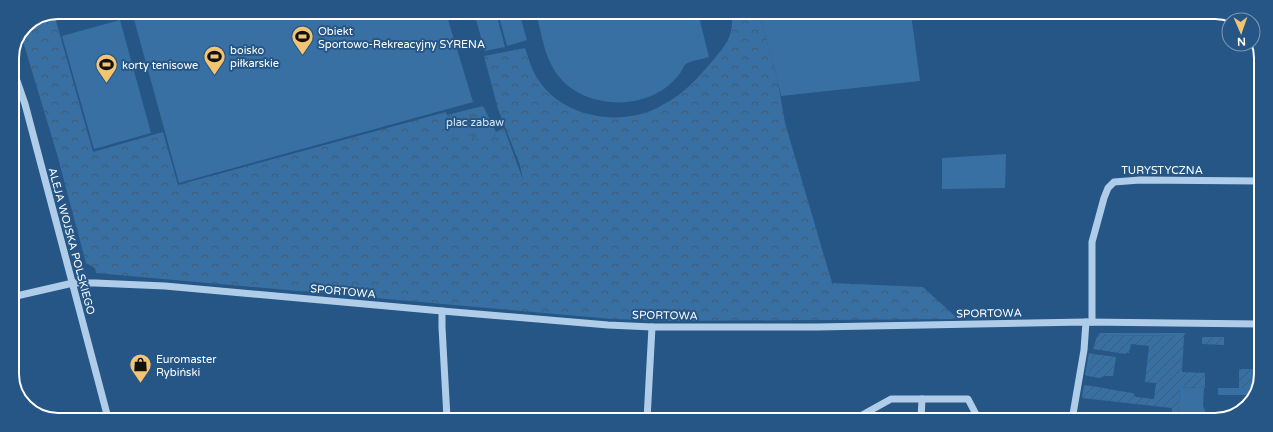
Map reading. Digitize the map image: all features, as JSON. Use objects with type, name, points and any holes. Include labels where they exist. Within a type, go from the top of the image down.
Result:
[{"type":"street","name":"ALEJA WOJSKA POLSKIEGO","points":[[19,87],[25,104],[107,413]]},
{"type":"street","name":"TURYSTYCZNA","points":[[1089,322],[1092,242],[1104,198],[1108,188],[1114,182],[1127,180],[1254,181]]},
{"type":"street","name":"SPORTOWA","points":[[19,295],[73,283],[164,286],[608,325],[652,327],[817,327],[1089,322],[1254,324]]},
{"type":"street","points":[[442,311],[447,413]]},
{"type":"street","points":[[1072,413],[1089,322]]},
{"type":"street","points":[[647,413],[652,327]]},
{"type":"street","points":[[866,413],[891,399],[968,399],[975,413]]},
{"type":"street","points":[[921,413],[922,399]]},
{"type":"green space","points":[[56,19],[93,152],[163,132],[178,185],[446,112],[450,127],[489,143],[496,132],[504,128],[523,180],[520,165],[498,109],[484,56],[525,48],[539,81],[549,93],[562,103],[593,115],[626,117],[642,114],[657,108],[679,95],[691,85],[727,42],[730,36],[732,19],[761,19],[777,78],[785,123],[832,283],[923,287],[958,319],[675,321],[612,319],[96,273],[95,268],[86,263],[57,154],[23,41],[37,26],[43,22]]},
{"type":"green space","name":"Obiekt Sportowo-Rekreacyjny SYRENA","points":[[134,19],[448,19],[473,102],[179,183]]},
{"type":"green space","points":[[476,19],[498,19],[505,47],[485,51]]},
{"type":"green space","points":[[500,19],[521,19],[527,40],[507,46]]},
{"type":"green space","points":[[537,19],[700,19],[709,57],[693,61],[685,65],[676,78],[659,92],[630,102],[615,102],[585,96],[561,79],[549,60],[542,40]]},
{"type":"green space","points":[[761,19],[912,19],[920,81],[781,96]]},
{"type":"green space","name":"korty tenisowe","points":[[120,20],[151,133],[94,149],[62,36]]},
{"type":"green space","name":"plac zabaw","points":[[483,106],[496,132],[489,144],[450,127],[447,115]]},
{"type":"green space","points":[[1006,154],[1005,188],[942,189],[942,158]]},
{"type":"green space","points":[[1100,333],[1185,333],[1184,336],[1100,335],[1096,339]]},
{"type":"green space","points":[[1100,335],[1184,336],[1182,372],[1205,373],[1205,388],[1180,387],[1178,413],[1172,413],[1172,408],[1082,398],[1084,385],[1133,393],[1136,397],[1154,399],[1156,383],[1145,382],[1149,346],[1131,344],[1129,353],[1126,354],[1093,349],[1096,339]]},
{"type":"green space","points":[[1202,337],[1224,337],[1224,345],[1202,344]]},
{"type":"green space","points":[[1089,353],[1093,354],[1088,376],[1085,375]]},
{"type":"green space","points":[[1093,354],[1116,357],[1113,376],[1099,378],[1088,376]]},
{"type":"green space","points":[[1239,369],[1254,369],[1252,386],[1249,393],[1249,388],[1239,388]]},
{"type":"green space","points":[[1180,387],[1204,388],[1203,406],[1206,413],[1178,413]]},
{"type":"green space","points":[[1218,388],[1249,388],[1248,395],[1218,395]]},
{"type":"place","name":"Obiekt Sportowo-Rekreacyjny SYRENA","points":[[302,56]]},
{"type":"place","name":"boisko piłkarskie","points":[[214,76]]},
{"type":"place","name":"korty tenisowe","points":[[107,84]]},
{"type":"place","name":"Euromaster Rybiński","points":[[140,384]]}]
